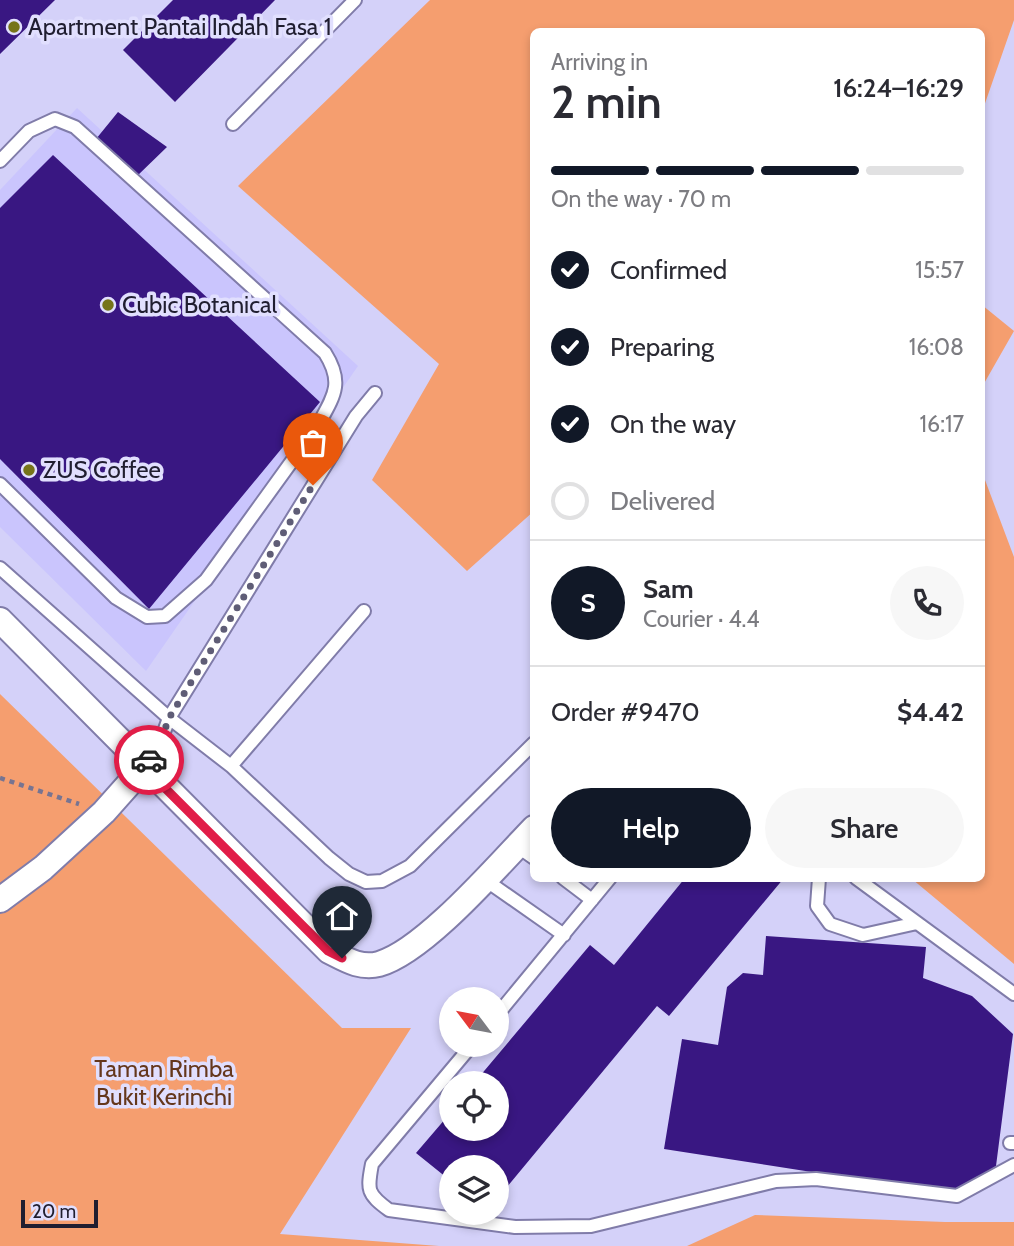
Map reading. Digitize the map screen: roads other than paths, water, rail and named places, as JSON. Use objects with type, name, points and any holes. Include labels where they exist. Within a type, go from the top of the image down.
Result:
[{"type":"street","points":[[0,620],[328,951],[355,965],[379,964],[405,951],[432,932],[484,879],[528,844]]},
{"type":"street","points":[[0,900],[43,868],[104,812],[144,767]]},
{"type":"lane","points":[[233,124],[355,0]]},
{"type":"lane","points":[[0,161],[29,131],[55,119],[75,127],[325,353],[336,377],[328,407],[317,425],[206,580],[165,616],[147,617],[116,598],[0,484]]},
{"type":"lane","points":[[144,767],[160,743],[169,718],[349,427],[375,393]]},
{"type":"lane","points":[[0,568],[169,718],[230,766],[328,858],[349,874],[366,882],[382,881],[410,866],[530,747]]},
{"type":"lane","points":[[230,766],[364,611]]},
{"type":"lane","points":[[484,879],[564,935]]},
{"type":"lane","points":[[568,882],[593,900]]},
{"type":"lane","points":[[509,1001],[607,882]]},
{"type":"lane","points":[[819,882],[817,906],[830,924],[863,935],[917,923]]},
{"type":"lane","points":[[861,882],[1014,994]]},
{"type":"lane","points":[[462,1057],[372,1164],[368,1187],[374,1199],[389,1210],[515,1227],[591,1226],[776,1181],[816,1179],[957,1196],[1014,1165]]},
{"type":"place","name":"Apartment Pantai Indah Fasa 1","points":[[14,27]]},
{"type":"place","name":"Cubic Botanical","points":[[108,305]]},
{"type":"place","name":"ZUS Coffee","points":[[29,470]]},
{"type":"park label","name":"Taman Rimba Bukit Kerinchi","points":[[164,1083]]}]
